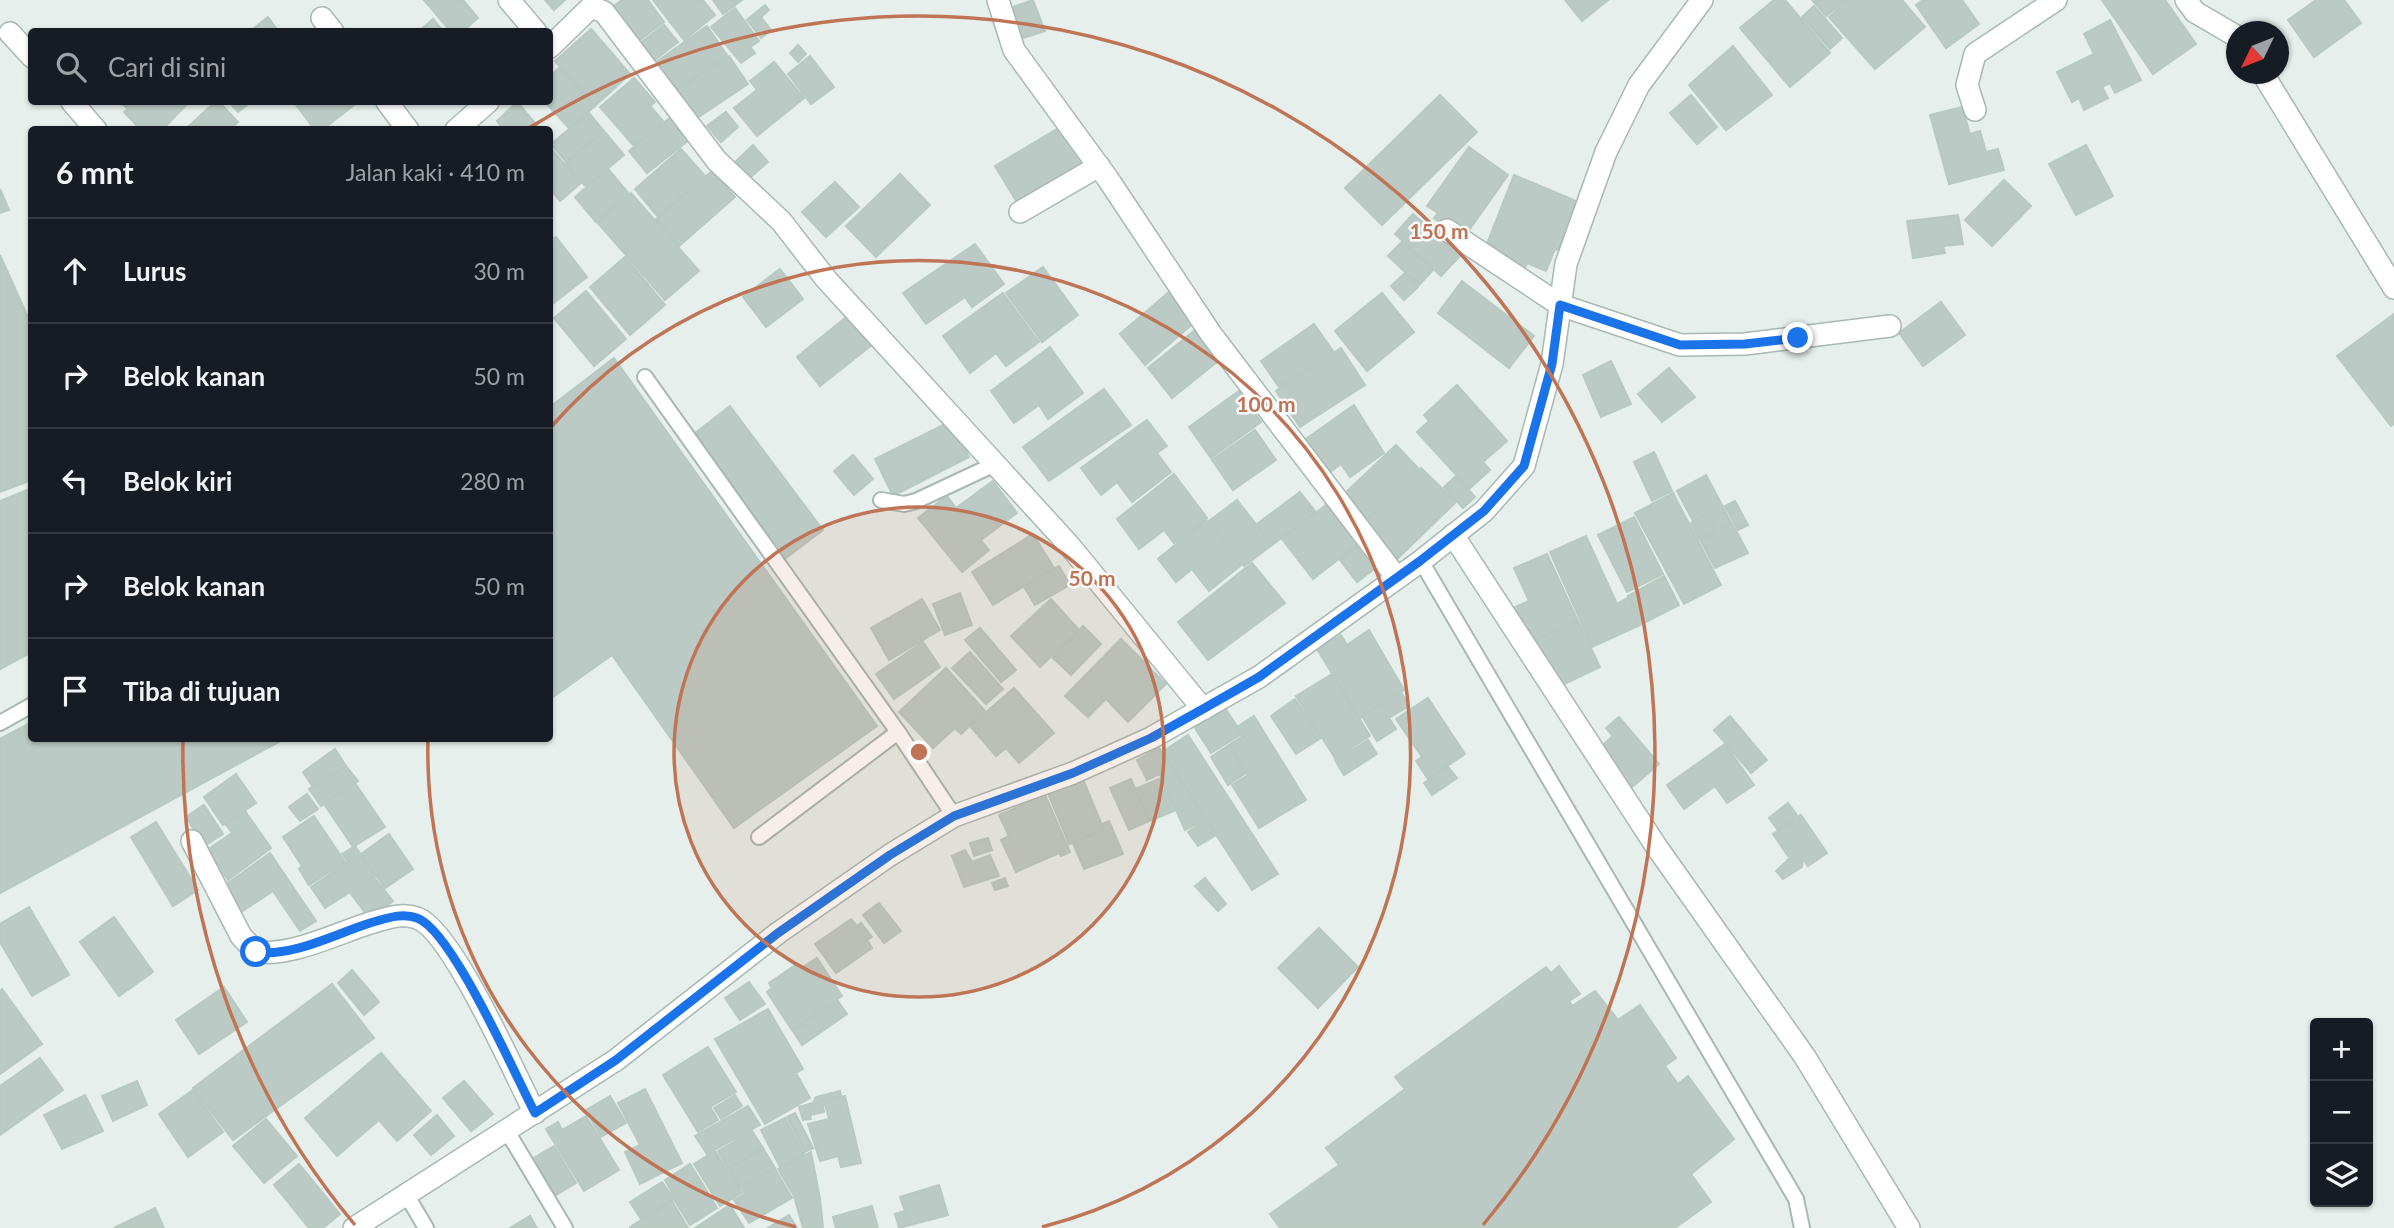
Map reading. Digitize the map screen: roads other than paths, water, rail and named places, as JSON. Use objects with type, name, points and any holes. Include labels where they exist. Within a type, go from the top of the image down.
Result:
[{"type":"street","points":[[509,0],[533,28]]},
{"type":"street","points":[[998,0],[1014,50],[1098,166],[1211,334],[1396,578]]},
{"type":"street","points":[[354,1228],[616,1060],[778,933],[890,855],[954,816],[1073,773],[1151,738],[1259,677],[1420,561],[1484,511],[1524,466],[1552,364],[1566,264],[1606,152],[1639,85],[1702,0]]},
{"type":"street","points":[[1975,110],[1967,85],[1975,54],[2056,0]]},
{"type":"street","points":[[2186,0],[2195,12],[2226,30]]},
{"type":"street","points":[[553,44],[591,7],[604,12],[717,161],[781,221],[826,279],[872,326],[993,465],[1069,545],[1203,709]]},
{"type":"street","points":[[10,33],[28,53]]},
{"type":"street","points":[[2269,84],[2394,288]]},
{"type":"street","points":[[75,105],[93,126]]},
{"type":"street","points":[[389,105],[405,126]]},
{"type":"street","points":[[461,126],[485,105]]},
{"type":"street","points":[[1020,212],[1098,166]]},
{"type":"street","points":[[1447,230],[1560,305],[1680,345],[1745,344],[1890,326]]},
{"type":"street","points":[[1453,535],[1656,846],[1805,1056],[1909,1228]]},
{"type":"street","points":[[192,841],[242,936],[256,952],[282,952],[397,915],[418,918],[440,937],[458,963],[535,1113]]},
{"type":"lane","points":[[645,377],[898,732],[954,816]]},
{"type":"lane","points":[[881,500],[904,504],[916,501],[993,465]]},
{"type":"lane","points":[[1420,561],[1796,1199],[1802,1228]]},
{"type":"lane","points":[[0,723],[28,707]]},
{"type":"lane","points":[[759,837],[898,732]]},
{"type":"lane","points":[[507,1131],[565,1228]]},
{"type":"lane","points":[[406,1194],[426,1228]]}]
